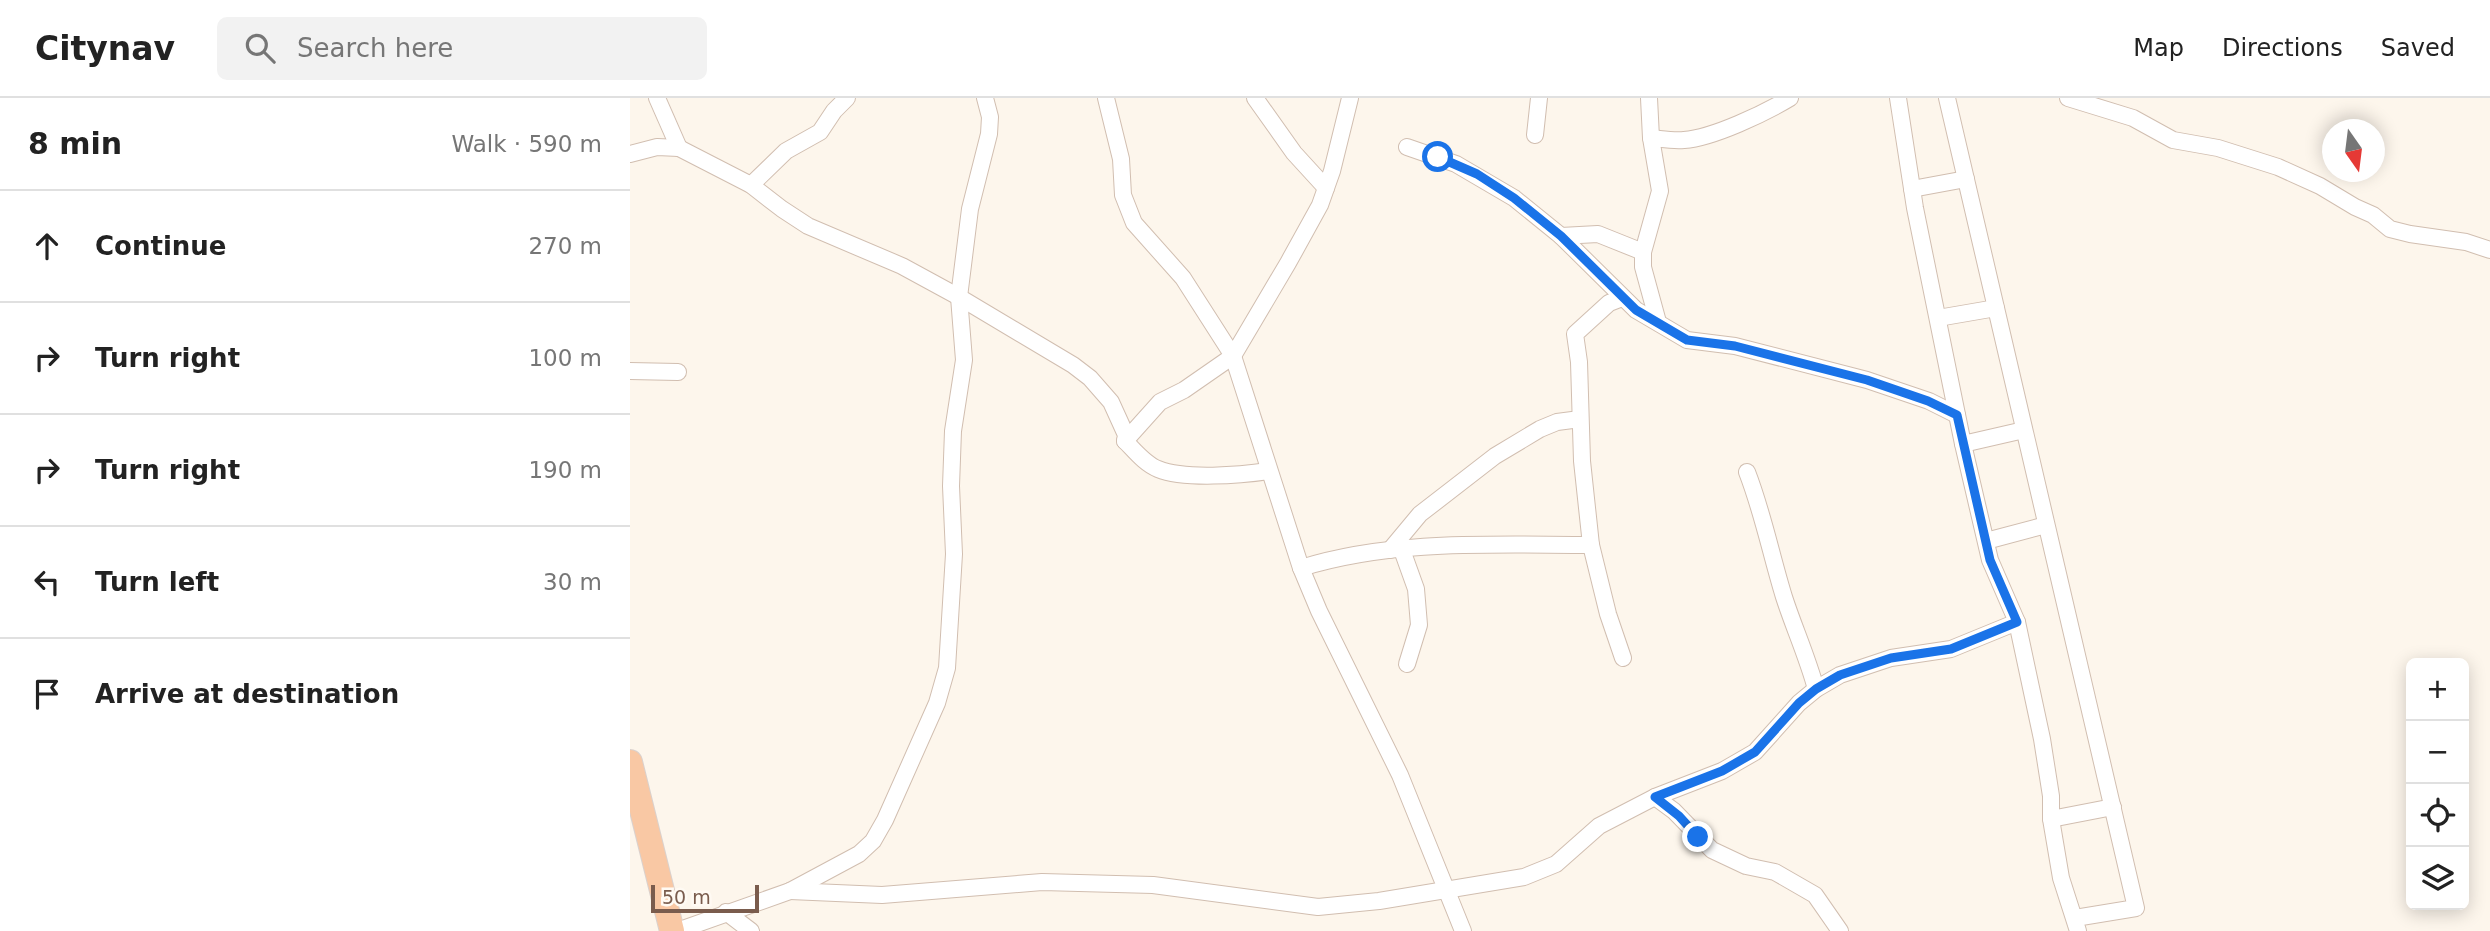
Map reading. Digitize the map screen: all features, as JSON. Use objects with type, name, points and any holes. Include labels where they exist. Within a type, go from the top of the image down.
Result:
[{"type":"highway","points":[[630,762],[674,931]]},
{"type":"street","points":[[657,98],[679,148]]},
{"type":"street","points":[[751,185],[786,151],[820,132],[847,98]]},
{"type":"street","points":[[674,931],[790,891],[859,854],[873,841],[885,820],[937,703],[947,668],[954,554],[951,486],[953,431],[964,360],[959,297],[970,209],[989,134],[990,117],[985,98]]},
{"type":"street","points":[[1106,98],[1121,159],[1124,195],[1134,223],[1183,278],[1233,356],[1301,568],[1319,611],[1400,775],[1463,931]]},
{"type":"street","points":[[1255,98],[1294,153],[1326,188]]},
{"type":"street","points":[[1125,441],[1160,402],[1184,390],[1233,356],[1320,205],[1350,98]]},
{"type":"street","points":[[1535,135],[1539,98]]},
{"type":"street","points":[[1649,98],[1651,138],[1660,191],[1643,252],[1643,267],[1658,322]]},
{"type":"street","points":[[1651,138],[1685,140],[1702,136],[1772,109],[1790,98]]},
{"type":"street","points":[[1898,98],[1912,189],[1963,444],[1997,579],[2017,622],[2051,796],[2050,820],[2061,878],[2076,924],[2136,908],[1947,98]]},
{"type":"street","points":[[2068,98],[2133,118],[2173,140],[2218,148],[2278,167],[2373,215],[2390,229],[2466,242],[2490,250]]},
{"type":"street","points":[[1406,146],[1457,164],[1514,198],[1561,236],[1622,299],[1687,340],[1735,346],[1867,380],[1928,401],[1957,415]]},
{"type":"street","points":[[630,154],[657,147],[679,148],[751,185],[808,226],[902,266],[959,297],[1073,365],[1090,378],[1111,402],[1126,435],[1125,441]]},
{"type":"street","points":[[1912,189],[1966,179]]},
{"type":"street","points":[[1561,236],[1598,234],[1643,252]]},
{"type":"street","points":[[1622,299],[1609,303],[1575,334],[1591,545],[1608,614],[1623,658]]},
{"type":"street","points":[[1938,318],[1996,308]]},
{"type":"street","points":[[630,370],[678,372]]},
{"type":"street","points":[[1396,550],[1425,510],[1495,456],[1540,429],[1557,422],[1580,419]]},
{"type":"street","points":[[1963,444],[2024,430]]},
{"type":"street","points":[[1125,441],[1147,463],[1171,473],[1230,474],[1269,471]]},
{"type":"street","points":[[1747,472],[1765,521],[1791,618],[1808,656],[1816,689]]},
{"type":"street","points":[[1986,541],[2046,524]]},
{"type":"street","points":[[1301,568],[1345,556],[1396,550],[1481,544],[1591,545]]},
{"type":"street","points":[[1396,550],[1416,589],[1419,625],[1407,664]]},
{"type":"street","points":[[790,891],[882,895],[1042,882],[1153,885],[1318,907],[1498,882],[1541,871],[1556,864],[1599,826],[1655,797],[1722,771],[1755,752],[1799,703],[1840,675],[1891,658],[1951,649],[2017,622]]},
{"type":"street","points":[[1655,797],[1679,816],[1712,850],[1746,866],[1775,872],[1815,895],[1840,931]]},
{"type":"street","points":[[2050,820],[2113,807]]},
{"type":"street","points":[[726,912],[751,931]]},
{"type":"route","points":[[1438,157],[1477,174],[1514,198],[1561,236],[1622,299],[1687,340],[1735,346],[1867,380],[1928,401],[1957,415],[1990,560],[2017,622],[1951,649],[1891,658],[1840,675],[1799,703],[1764,745],[1740,762],[1655,797],[1686,822],[1698,837]]}]
